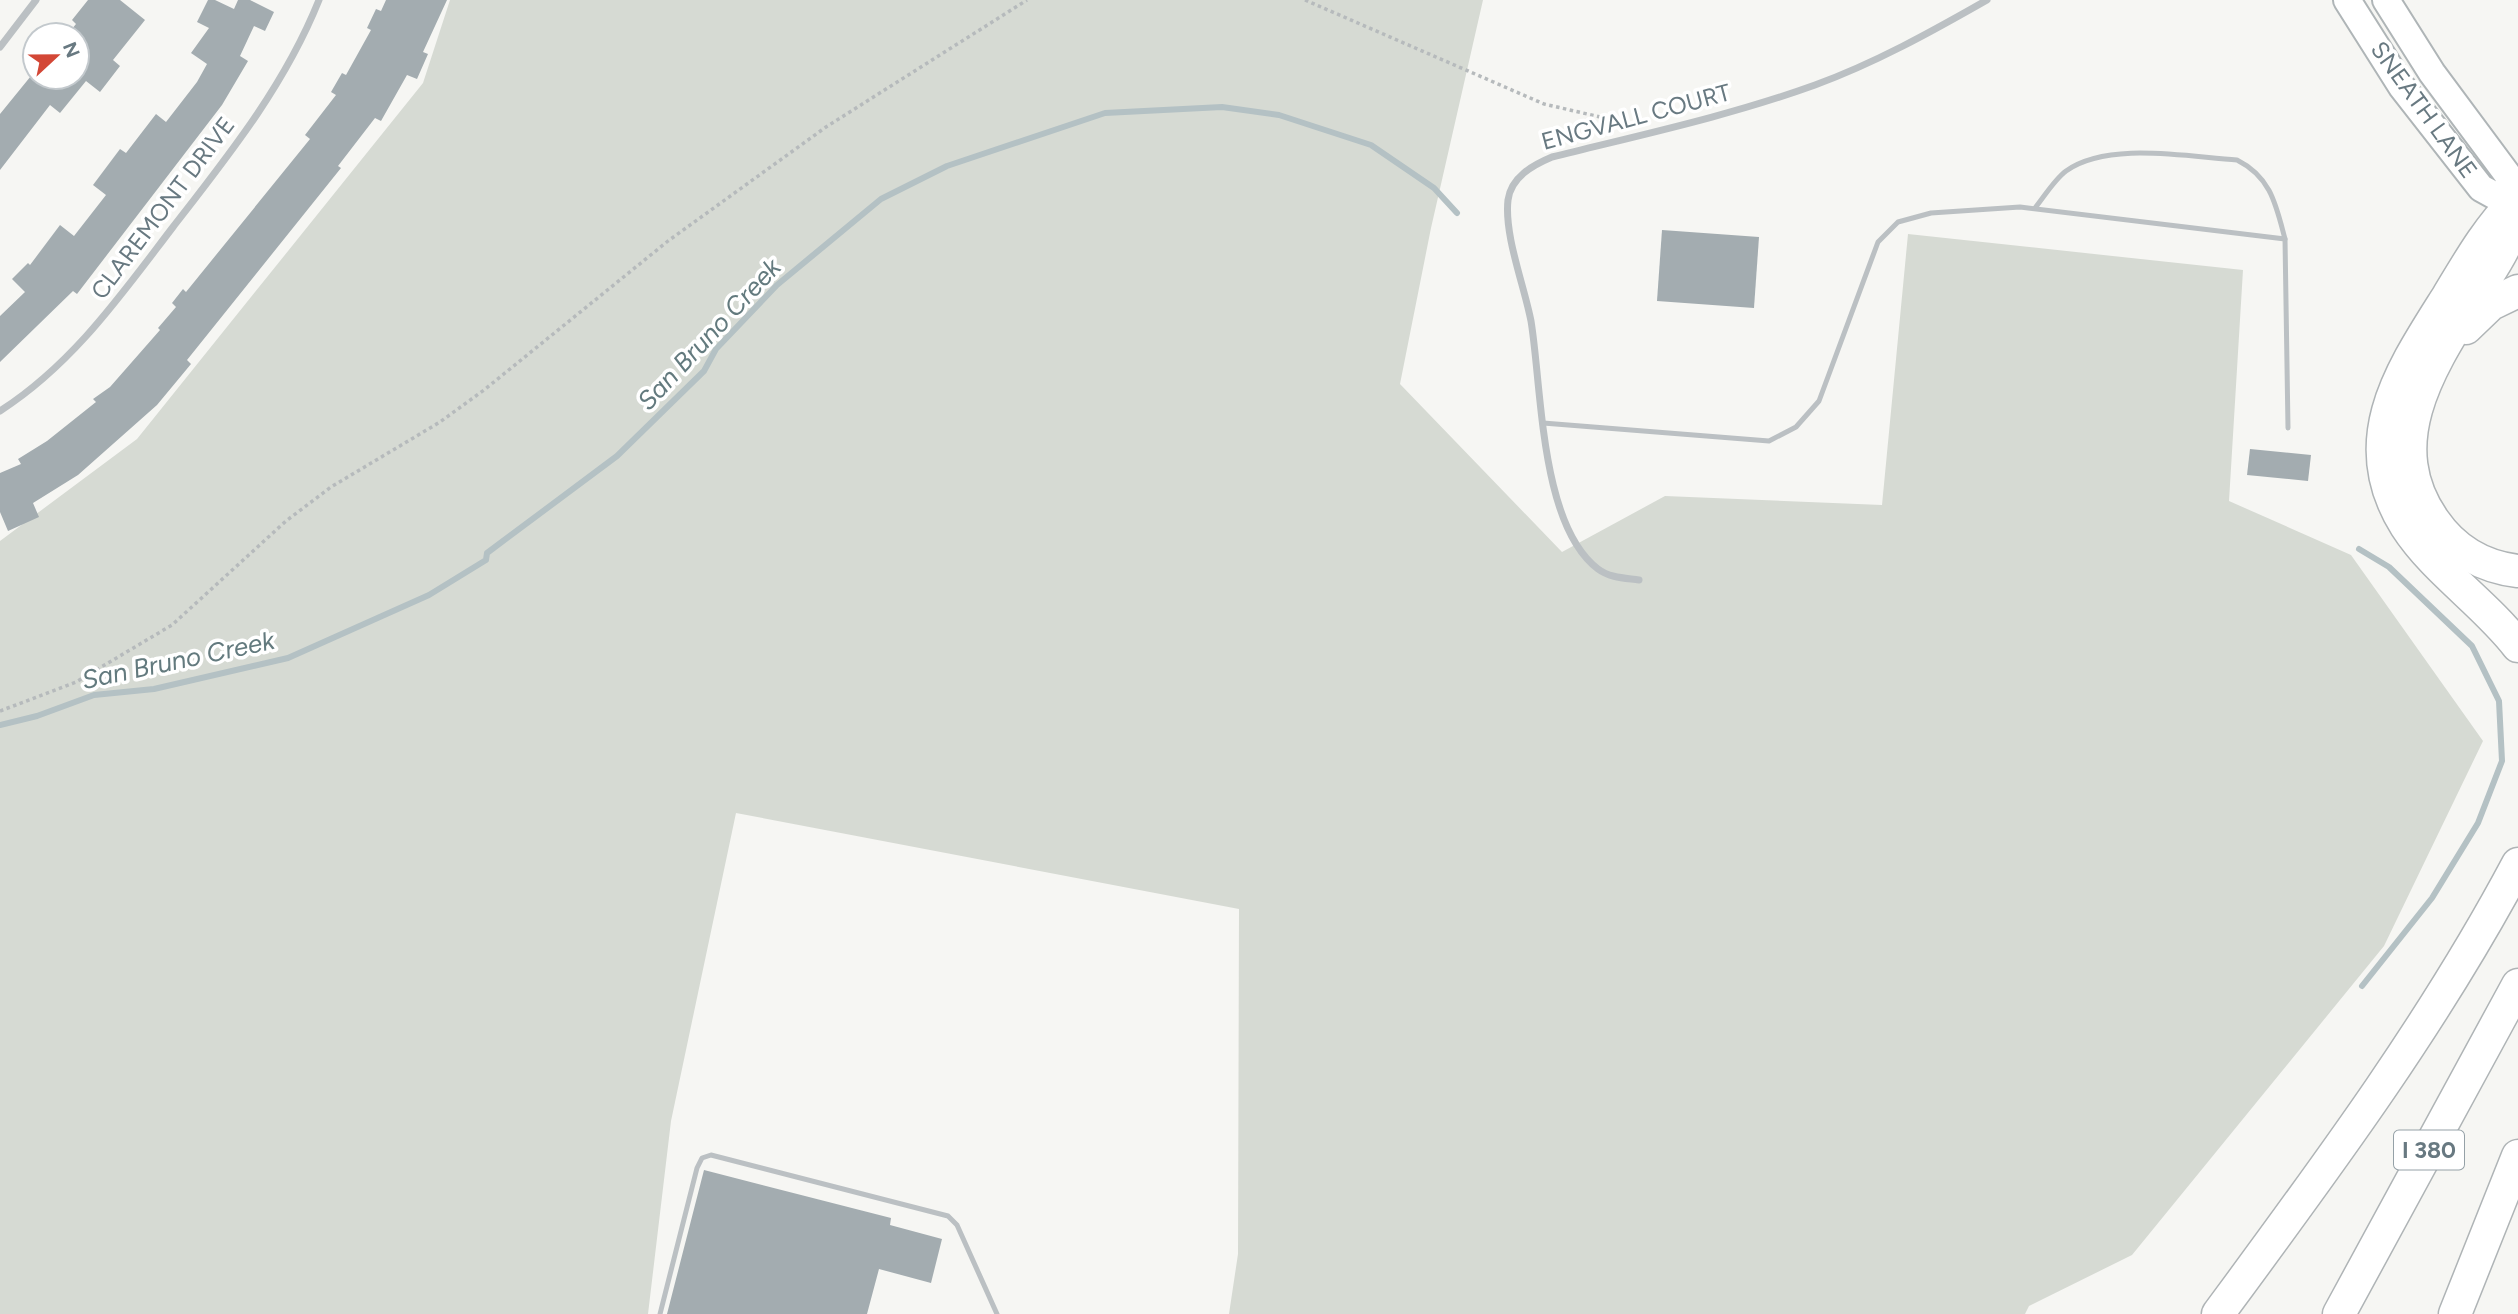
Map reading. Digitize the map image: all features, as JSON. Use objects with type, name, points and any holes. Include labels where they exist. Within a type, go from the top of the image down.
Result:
[{"type":"highway","points":[[2516,202],[2514,224],[2508,242],[2455,329],[2416,407],[2409,444],[2413,480],[2422,502],[2445,534],[2465,552],[2487,564],[2518,571]]},
{"type":"highway","points":[[2516,202],[2488,231],[2403,369],[2386,414],[2383,444],[2388,487],[2407,528],[2518,646]]},
{"type":"highway","points":[[2426,387],[2473,319],[2491,304],[2518,291]]},
{"type":"highway","points":[[2264,1251],[2290,1199],[2432,990],[2518,838]]},
{"type":"highway","points":[[2218,1314],[2421,1030],[2465,961],[2518,864]]},
{"type":"highway","name":"I 380","points":[[2339,1314],[2518,985]]},
{"type":"highway","points":[[2455,1314],[2518,1156]]},
{"type":"main road","name":"SNEATH LANE","points":[[2347,0],[2402,87],[2481,188],[2501,199],[2516,202],[2507,174],[2432,73],[2385,0]]},
{"type":"street","points":[[0,47],[36,0]]},
{"type":"street","name":"CLAREMONT DRIVE","points":[[0,411],[62,363],[116,302],[260,112],[296,51],[319,0]]},
{"type":"street","name":"ENGVALL COURT","points":[[1639,580],[1615,577],[1599,570],[1579,546],[1556,496],[1543,423],[1536,356],[1509,220],[1508,198],[1517,180],[1532,165],[1552,157],[1758,105],[1816,85],[1914,42],[1987,0]]},
{"type":"lane","points":[[2035,208],[2064,172],[2085,160],[2132,153],[2237,160],[2252,168],[2273,195],[2285,239],[2287,428]]},
{"type":"lane","points":[[1543,423],[1769,441],[1796,427],[1819,401],[1878,242],[1898,222],[1931,214],[2035,208],[2285,239]]},
{"type":"lane","points":[[660,1314],[699,1162],[711,1155],[948,1216],[957,1224],[997,1314]]},
{"type":"path","points":[[0,710],[76,682],[172,625],[286,522],[331,487],[440,422],[484,390],[668,241],[826,127],[1027,0]]},
{"type":"path","points":[[1305,0],[1544,104],[1659,131]]},
{"type":"shaded area","points":[[450,0],[1483,0],[1431,228],[1400,384],[1562,552],[1665,496],[1882,505],[1908,234],[2243,270],[2229,501],[2351,555],[2483,741],[2384,946],[2132,1255],[2029,1306],[2025,1314],[1229,1314],[1238,1254],[1239,909],[736,813],[671,1121],[648,1314],[0,1314],[0,541],[137,439],[423,83]]},
{"type":"building","points":[[88,0],[120,0],[145,20],[113,60],[120,66],[100,92],[91,85],[91,21],[72,20]]},
{"type":"building","points":[[208,0],[215,0],[234,9],[238,0],[250,0],[274,12],[265,31],[254,26],[240,56],[248,61],[222,105],[77,294],[73,291],[0,362],[0,316],[25,292],[12,279],[28,263],[30,265],[60,225],[74,236],[106,195],[93,185],[120,149],[126,153],[156,114],[166,122],[197,82],[207,64],[191,53],[209,28],[197,22]]},
{"type":"building","points":[[386,0],[447,0],[423,52],[428,54],[417,79],[407,75],[381,121],[375,118],[338,166],[341,168],[187,360],[191,364],[157,405],[78,475],[33,503],[39,517],[8,531],[0,512],[0,473],[21,464],[18,459],[47,441],[96,402],[93,399],[110,387],[160,330],[158,328],[176,307],[172,303],[183,289],[186,292],[310,139],[305,135],[336,95],[331,92],[342,73],[346,75],[371,30],[367,28],[376,9],[381,11]]},
{"type":"building","points":[[21,88],[21,91],[78,91],[60,113],[50,105],[0,170],[0,114]]},
{"type":"building","points":[[1662,230],[1759,237],[1754,308],[1657,301]]},
{"type":"building","points":[[2250,449],[2311,455],[2308,481],[2247,475]]},
{"type":"building","points":[[704,1170],[891,1218],[890,1225],[942,1239],[931,1283],[879,1269],[867,1314],[667,1314]]},
{"type":"waterway","name":"San Bruno Creek","points":[[0,725],[37,716],[94,695],[154,689],[288,658],[429,595],[486,560],[487,553],[617,456],[704,371],[716,349],[777,285],[881,199],[947,166],[1105,113],[1222,107],[1279,115],[1371,145],[1434,188],[1457,213]]},
{"type":"waterway","name":"San Bruno Creek","points":[[2359,549],[2389,567],[2472,646],[2499,701],[2502,761],[2478,823],[2432,898],[2362,986]]}]
